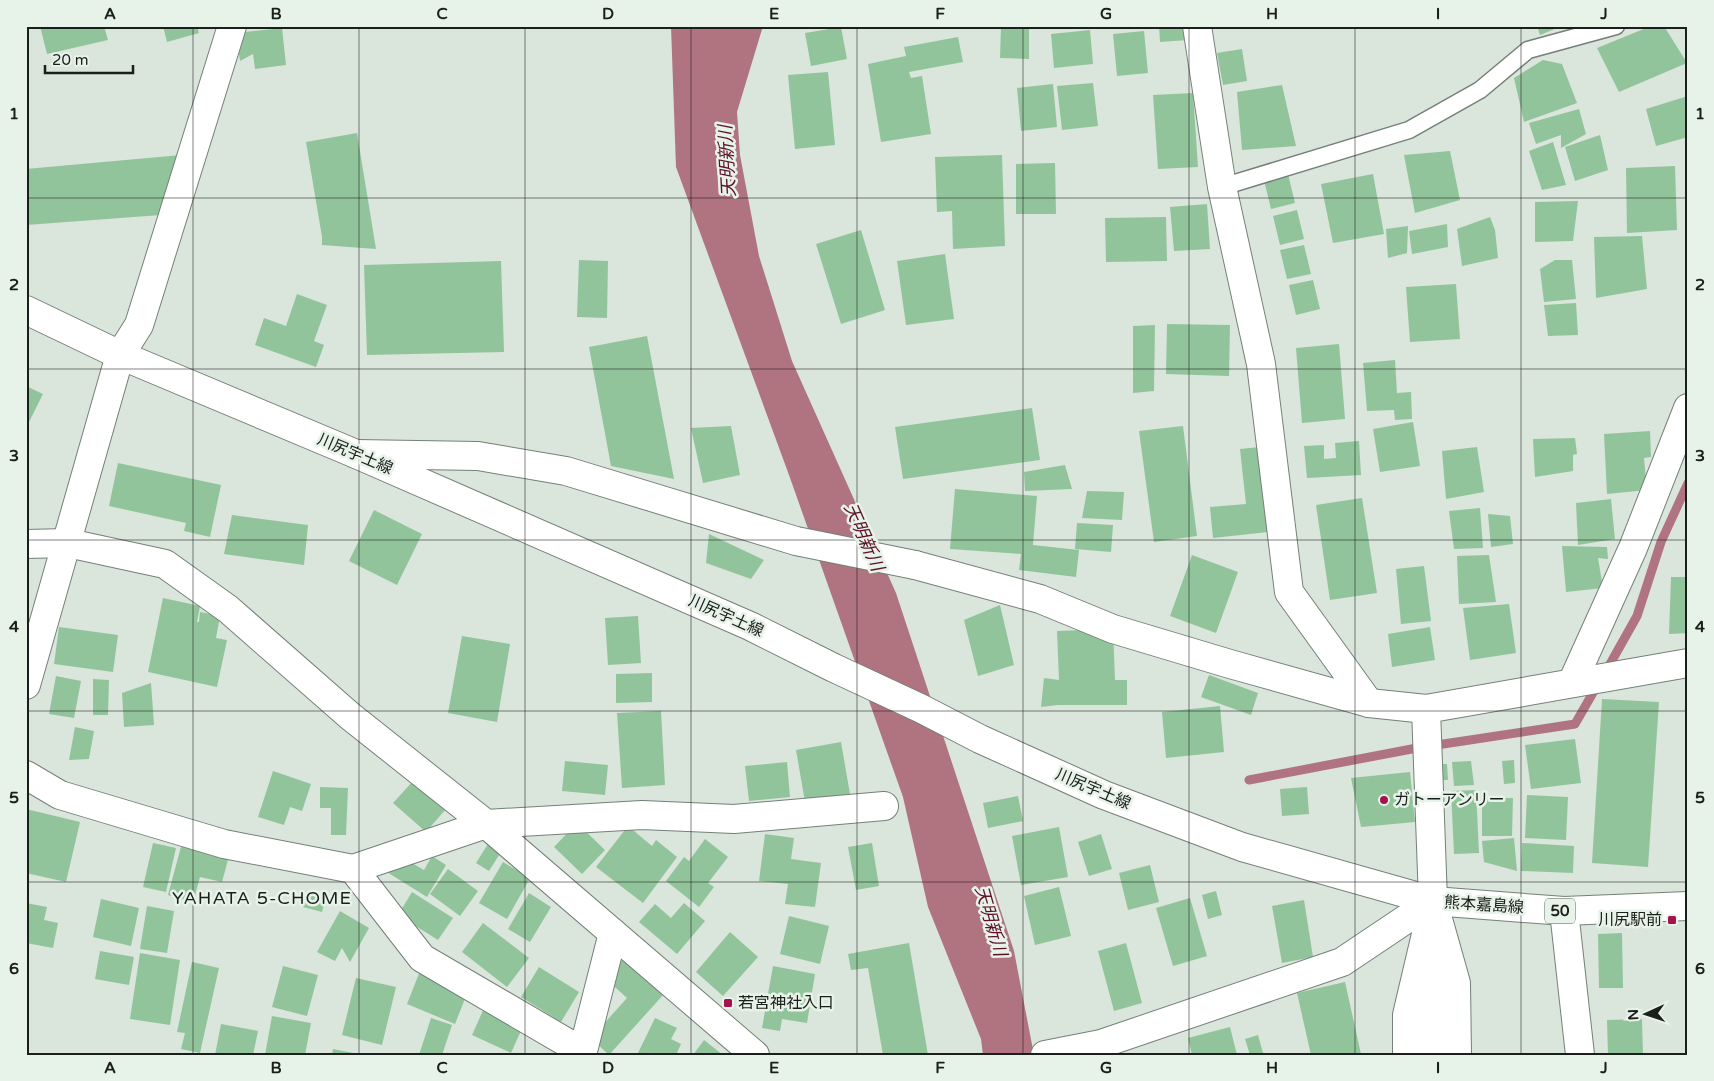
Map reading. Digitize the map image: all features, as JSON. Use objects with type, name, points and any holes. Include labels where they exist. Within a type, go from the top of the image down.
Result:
[{"type":"street","points":[[26,685],[120,355],[139,325],[232,26]]},
{"type":"street","points":[[1197,26],[1222,187],[1262,364],[1289,592],[1369,703]]},
{"type":"street","name":"川尻宇土線","points":[[26,310],[120,355],[356,454],[750,626],[980,739],[1104,795],[1242,847],[1433,901]]},
{"type":"street","points":[[1572,683],[1633,548],[1688,408]]},
{"type":"street","points":[[356,454],[478,456],[566,471],[796,541],[915,565],[1040,599],[1113,629],[1369,703],[1426,709],[1688,663]]},
{"type":"street","points":[[26,544],[68,543],[164,564],[228,609],[350,716],[486,824],[755,1055]]},
{"type":"street","points":[[1426,709],[1433,901],[1456,983],[1457,1055]]},
{"type":"street","points":[[26,775],[60,795],[224,844],[353,870],[486,824],[642,815],[734,819],[884,806]]},
{"type":"street","points":[[353,870],[422,958],[582,1053],[613,933]]},
{"type":"street","points":[[1045,1055],[1101,1044],[1342,962],[1433,901]]},
{"type":"street","points":[[1407,1055],[1407,1016],[1433,901]]},
{"type":"street","name":"熊本嘉島線","points":[[1432,1055],[1433,901],[1564,911],[1688,906]]},
{"type":"street","points":[[1564,911],[1580,1055]]},
{"type":"lane","points":[[1222,187],[1409,130],[1480,90],[1528,50],[1616,26]]},
{"type":"water","name":"天明新川","points":[[671,26],[763,26],[737,112],[740,155],[759,256],[792,361],[896,593],[1014,951],[1034,1055],[983,1055],[981,1039],[928,907],[903,797],[789,475],[676,167]]},
{"type":"building","points":[[40,26],[104,26],[108,40],[47,54]]},
{"type":"building","points":[[163,26],[197,26],[199,33],[167,42]]},
{"type":"building","points":[[1001,26],[1029,26],[1029,59],[1000,58]]},
{"type":"building","points":[[1159,26],[1186,26],[1188,40],[1160,42]]},
{"type":"building","points":[[1537,26],[1562,26],[1540,35]]},
{"type":"building","points":[[1651,26],[1664,26],[1687,63],[1619,92],[1597,48]]},
{"type":"building","points":[[841,27],[847,59],[811,66],[805,33]]},
{"type":"building","points":[[282,28],[286,65],[255,69],[253,54],[240,61],[236,33]]},
{"type":"building","points":[[1090,30],[1093,64],[1054,68],[1051,34]]},
{"type":"building","points":[[1144,31],[1148,73],[1117,76],[1113,34]]},
{"type":"building","points":[[958,37],[963,62],[909,72],[911,78],[922,76],[931,134],[881,142],[868,64],[906,56],[904,47]]},
{"type":"building","points":[[1242,49],[1247,81],[1223,85],[1217,53]]},
{"type":"building","points":[[1543,60],[1562,64],[1577,103],[1524,122],[1514,78]]},
{"type":"building","points":[[828,72],[835,145],[795,149],[788,75]]},
{"type":"building","points":[[1093,83],[1098,126],[1062,130],[1057,86]]},
{"type":"building","points":[[1053,84],[1057,127],[1021,131],[1017,88]]},
{"type":"building","points":[[1282,85],[1296,146],[1242,150],[1237,92]]},
{"type":"building","points":[[1193,93],[1198,167],[1158,169],[1153,95]]},
{"type":"building","points":[[1688,96],[1688,137],[1656,146],[1646,109]]},
{"type":"building","points":[[1579,109],[1586,134],[1561,148],[1561,135],[1536,144],[1529,123]]},
{"type":"building","points":[[357,133],[376,249],[322,245],[306,142]]},
{"type":"building","points":[[1600,135],[1608,170],[1575,181],[1565,147]]},
{"type":"building","points":[[1553,142],[1566,185],[1542,190],[1529,151]]},
{"type":"building","points":[[1450,151],[1460,200],[1415,213],[1404,155]]},
{"type":"building","points":[[181,155],[161,215],[26,225],[26,169]]},
{"type":"building","points":[[1002,155],[1005,246],[953,249],[952,211],[937,212],[935,157]]},
{"type":"building","points":[[1055,163],[1056,214],[1016,214],[1016,164]]},
{"type":"building","points":[[1675,166],[1677,230],[1627,233],[1626,168]]},
{"type":"building","points":[[1288,174],[1295,203],[1271,209],[1264,180]]},
{"type":"building","points":[[1373,174],[1384,234],[1333,243],[1321,184]]},
{"type":"building","points":[[1578,201],[1573,241],[1535,242],[1535,202]]},
{"type":"building","points":[[1207,204],[1210,249],[1174,251],[1170,207]]},
{"type":"building","points":[[1297,210],[1304,239],[1280,245],[1273,216]]},
{"type":"building","points":[[1166,217],[1167,261],[1106,262],[1105,218]]},
{"type":"building","points":[[1490,217],[1495,230],[1498,258],[1462,266],[1457,229]]},
{"type":"building","points":[[1447,224],[1448,247],[1412,254],[1409,231]]},
{"type":"building","points":[[1408,226],[1407,253],[1388,258],[1386,229]]},
{"type":"building","points":[[861,230],[885,310],[841,324],[816,244]]},
{"type":"building","points":[[1642,236],[1647,289],[1596,298],[1594,237]]},
{"type":"building","points":[[1304,245],[1311,274],[1287,279],[1280,250]]},
{"type":"building","points":[[945,254],[954,319],[906,325],[897,261]]},
{"type":"building","points":[[579,260],[608,261],[607,318],[577,317]]},
{"type":"building","points":[[1555,260],[1572,260],[1576,299],[1544,302],[1540,269]]},
{"type":"building","points":[[501,261],[504,352],[367,355],[364,265]]},
{"type":"building","points":[[1313,280],[1320,309],[1296,315],[1289,285]]},
{"type":"building","points":[[1456,284],[1460,339],[1410,342],[1406,287]]},
{"type":"building","points":[[297,294],[327,305],[314,341],[324,345],[316,367],[255,345],[264,318],[286,326]]},
{"type":"building","points":[[1576,303],[1578,335],[1548,336],[1544,305]]},
{"type":"building","points":[[1167,324],[1230,325],[1229,376],[1166,374]]},
{"type":"building","points":[[1155,325],[1154,391],[1133,393],[1133,326]]},
{"type":"building","points":[[647,336],[674,479],[611,466],[589,347]]},
{"type":"building","points":[[1339,344],[1345,419],[1302,423],[1296,348]]},
{"type":"building","points":[[1395,360],[1397,393],[1411,392],[1412,419],[1395,420],[1394,410],[1367,411],[1363,363]]},
{"type":"building","points":[[26,386],[43,394],[26,428]]},
{"type":"building","points":[[1032,408],[1040,460],[903,479],[895,427]]},
{"type":"building","points":[[1413,422],[1420,466],[1380,472],[1373,429]]},
{"type":"building","points":[[731,426],[740,475],[703,483],[691,428]]},
{"type":"building","points":[[1183,426],[1197,536],[1154,542],[1139,431]]},
{"type":"building","points":[[1650,431],[1651,457],[1644,458],[1647,490],[1607,494],[1604,434]]},
{"type":"building","points":[[1575,438],[1577,454],[1573,455],[1573,471],[1535,477],[1533,439]]},
{"type":"building","points":[[1359,441],[1361,475],[1307,478],[1304,446],[1324,445],[1324,459],[1336,458],[1335,443]]},
{"type":"building","points":[[1260,447],[1268,532],[1213,538],[1210,507],[1246,504],[1240,449]]},
{"type":"building","points":[[1477,447],[1484,492],[1446,499],[1442,451]]},
{"type":"building","points":[[118,463],[221,485],[210,537],[184,531],[186,523],[109,506]]},
{"type":"building","points":[[1065,465],[1072,489],[1025,491],[1024,472]]},
{"type":"building","points":[[955,489],[1037,496],[1033,545],[1079,550],[1076,577],[1019,570],[1021,554],[950,549]]},
{"type":"building","points":[[1087,491],[1124,492],[1122,520],[1082,518]]},
{"type":"building","points":[[1362,498],[1377,593],[1330,600],[1316,505]]},
{"type":"building","points":[[1611,499],[1615,539],[1578,545],[1576,503]]},
{"type":"building","points":[[1480,508],[1483,548],[1454,549],[1449,511]]},
{"type":"building","points":[[374,510],[422,534],[397,585],[349,561]]},
{"type":"building","points":[[1488,514],[1510,516],[1513,544],[1491,547]]},
{"type":"building","points":[[232,515],[308,525],[304,565],[224,554]]},
{"type":"building","points":[[1077,523],[1113,525],[1111,552],[1075,549]]},
{"type":"building","points":[[709,534],[764,560],[751,579],[706,563]]},
{"type":"building","points":[[1562,546],[1607,547],[1608,559],[1598,558],[1603,588],[1566,592]]},
{"type":"building","points":[[1192,555],[1238,572],[1216,633],[1170,616]]},
{"type":"building","points":[[1489,555],[1496,602],[1459,604],[1457,556]]},
{"type":"building","points":[[1424,566],[1431,621],[1401,624],[1396,569]]},
{"type":"building","points":[[1671,577],[1688,577],[1688,633],[1669,634]]},
{"type":"building","points":[[163,598],[200,606],[197,622],[199,622],[200,612],[220,616],[216,638],[227,640],[217,687],[148,672]]},
{"type":"building","points":[[1509,604],[1516,653],[1470,660],[1463,608]]},
{"type":"building","points":[[1000,605],[1014,665],[978,676],[964,620]]},
{"type":"building","points":[[638,616],[641,663],[608,665],[605,618]]},
{"type":"building","points":[[59,627],[118,635],[113,672],[54,664]]},
{"type":"building","points":[[1430,627],[1435,660],[1392,667],[1388,634]]},
{"type":"building","points":[[1113,629],[1115,680],[1127,680],[1127,705],[1058,705],[1041,707],[1044,678],[1059,680],[1057,631]]},
{"type":"building","points":[[462,636],[510,644],[497,722],[448,713]]},
{"type":"building","points":[[652,673],[652,702],[616,703],[616,674]]},
{"type":"building","points":[[1209,675],[1258,693],[1251,715],[1201,697]]},
{"type":"building","points":[[56,676],[81,681],[74,718],[49,714]]},
{"type":"building","points":[[93,679],[109,680],[108,715],[93,715]]},
{"type":"building","points":[[151,683],[154,725],[124,727],[122,693]]},
{"type":"building","points":[[1602,699],[1659,702],[1648,867],[1592,863]]},
{"type":"building","points":[[1220,706],[1224,752],[1166,758],[1162,712]]},
{"type":"building","points":[[661,711],[665,785],[622,788],[617,713]]},
{"type":"building","points":[[75,727],[94,731],[89,759],[69,760]]},
{"type":"building","points":[[1575,739],[1581,783],[1531,789],[1525,745]]},
{"type":"building","points":[[841,742],[850,794],[805,802],[796,750]]},
{"type":"building","points":[[1514,760],[1515,783],[1504,784],[1502,761]]},
{"type":"building","points":[[565,761],[608,765],[605,795],[562,791]]},
{"type":"building","points":[[1471,761],[1474,785],[1454,786],[1452,762]]},
{"type":"building","points":[[787,762],[790,797],[749,801],[745,766]]},
{"type":"building","points":[[1439,764],[1447,764],[1448,780],[1440,780]]},
{"type":"building","points":[[273,771],[311,784],[302,811],[290,807],[284,825],[258,817]]},
{"type":"building","name":"ガトーアンリー","points":[[1410,772],[1415,822],[1361,827],[1351,778]]},
{"type":"building","points":[[414,780],[446,809],[426,832],[393,803]]},
{"type":"building","points":[[320,787],[348,788],[346,835],[331,835],[331,808],[320,808]]},
{"type":"building","points":[[1307,787],[1309,814],[1282,816],[1280,789]]},
{"type":"building","points":[[1476,790],[1479,853],[1454,854],[1451,791]]},
{"type":"building","points":[[1527,795],[1568,797],[1566,840],[1525,838]]},
{"type":"building","points":[[1018,796],[1023,821],[988,828],[983,803]]},
{"type":"building","points":[[1482,798],[1513,798],[1512,836],[1482,836]]},
{"type":"building","points":[[26,809],[80,822],[66,882],[26,873]]},
{"type":"building","points":[[577,823],[605,850],[582,874],[554,847]]},
{"type":"building","points":[[628,826],[652,846],[656,840],[677,857],[643,903],[596,867]]},
{"type":"building","points":[[1059,827],[1068,877],[1021,885],[1012,836]]},
{"type":"building","points":[[765,834],[794,838],[791,859],[821,863],[815,907],[785,904],[788,884],[759,881]]},
{"type":"building","points":[[1101,834],[1112,869],[1089,876],[1078,842]]},
{"type":"building","points":[[1514,838],[1517,871],[1484,862],[1482,841]]},
{"type":"building","points":[[705,839],[728,857],[708,883],[714,887],[699,907],[666,881],[684,857],[689,861]]},
{"type":"building","points":[[153,843],[176,848],[166,892],[143,887]]},
{"type":"building","points":[[182,843],[229,856],[222,882],[200,877],[193,902],[168,895]]},
{"type":"building","points":[[872,843],[879,886],[856,890],[848,847]]},
{"type":"building","points":[[1522,843],[1574,846],[1573,873],[1521,871]]},
{"type":"building","points":[[488,844],[501,852],[489,871],[476,863]]},
{"type":"building","points":[[393,852],[424,870],[432,856],[446,865],[427,897],[382,869]]},
{"type":"building","points":[[503,862],[530,878],[507,919],[479,903]]},
{"type":"building","points":[[1150,865],[1159,902],[1128,910],[1119,873]]},
{"type":"building","points":[[448,869],[478,891],[460,916],[430,894]]},
{"type":"building","points":[[1059,887],[1071,936],[1035,945],[1024,896]]},
{"type":"building","points":[[307,891],[326,896],[322,912],[303,907]]},
{"type":"building","points":[[1216,891],[1222,915],[1208,919],[1202,895]]},
{"type":"building","points":[[412,892],[453,918],[438,940],[398,915]]},
{"type":"building","points":[[529,893],[551,907],[530,942],[508,929]]},
{"type":"building","points":[[1190,898],[1207,956],[1173,966],[1156,908]]},
{"type":"building","points":[[101,899],[139,908],[131,946],[93,937]]},
{"type":"building","points":[[1304,900],[1313,957],[1282,963],[1272,906]]},
{"type":"building","points":[[26,903],[47,907],[44,920],[58,923],[53,948],[26,943]]},
{"type":"building","points":[[684,903],[705,921],[677,954],[639,922],[655,904],[671,918]]},
{"type":"building","points":[[147,906],[174,911],[167,953],[140,949]]},
{"type":"building","points":[[340,911],[369,928],[350,962],[342,948],[335,961],[317,952]]},
{"type":"building","points":[[789,916],[829,926],[820,964],[780,954]]},
{"type":"building","points":[[483,923],[529,958],[507,987],[462,952]]},
{"type":"building","points":[[730,932],[758,957],[723,996],[696,972]]},
{"type":"building","points":[[1622,933],[1623,988],[1599,988],[1598,934]]},
{"type":"building","points":[[909,943],[928,1055],[883,1055],[868,968],[851,970],[848,954]]},
{"type":"building","points":[[1126,943],[1142,1003],[1114,1011],[1098,951]]},
{"type":"building","points":[[100,951],[134,957],[129,985],[95,979]]},
{"type":"building","points":[[140,953],[180,960],[170,1025],[130,1019]]},
{"type":"building","points":[[624,958],[664,994],[609,1055],[591,1038],[627,998],[606,979]]},
{"type":"building","points":[[192,962],[219,968],[200,1053],[181,1049],[185,1033],[177,1032]]},
{"type":"building","points":[[283,966],[318,975],[307,1016],[272,1007]]},
{"type":"building","points":[[422,966],[470,986],[455,1024],[407,1004]]},
{"type":"building","points":[[773,966],[815,974],[807,1023],[782,1019],[780,1031],[762,1028]]},
{"type":"building","points":[[539,967],[579,992],[561,1022],[521,997]]},
{"type":"building","points":[[356,978],[396,987],[382,1045],[342,1035]]},
{"type":"building","points":[[1345,982],[1361,1054],[1311,1055],[1297,993]]},
{"type":"building","points":[[485,1006],[524,1024],[511,1053],[472,1035]]},
{"type":"building","points":[[272,1016],[311,1023],[305,1055],[265,1055]]},
{"type":"building","points":[[431,1018],[452,1025],[442,1055],[419,1055]]},
{"type":"building","points":[[655,1018],[677,1028],[671,1039],[681,1044],[676,1055],[637,1055]]},
{"type":"building","points":[[1642,1019],[1643,1055],[1608,1055],[1607,1020]]},
{"type":"building","points":[[221,1024],[258,1031],[253,1055],[215,1055]]},
{"type":"building","points":[[1230,1027],[1237,1055],[1192,1055],[1188,1038]]},
{"type":"building","points":[[1258,1035],[1263,1053],[1250,1055],[1245,1039]]},
{"type":"building","points":[[704,1040],[723,1055],[693,1055]]},
{"type":"building","points":[[333,1049],[358,1054],[358,1055],[332,1055]]},
{"type":"waterway","points":[[1605,673],[1637,616],[1661,542],[1688,483]]},
{"type":"waterway","points":[[1249,780],[1417,748],[1575,724],[1598,684]]},
{"type":"place","name":"ガトーアンリー","points":[[1384,800]]},
{"type":"place","name":"川尻駅前","points":[[1672,920]]},
{"type":"place","name":"若宮神社入口","points":[[728,1003]]},
{"type":"district","name":"YAHATA 5-CHOME","points":[[262,898]]}]
